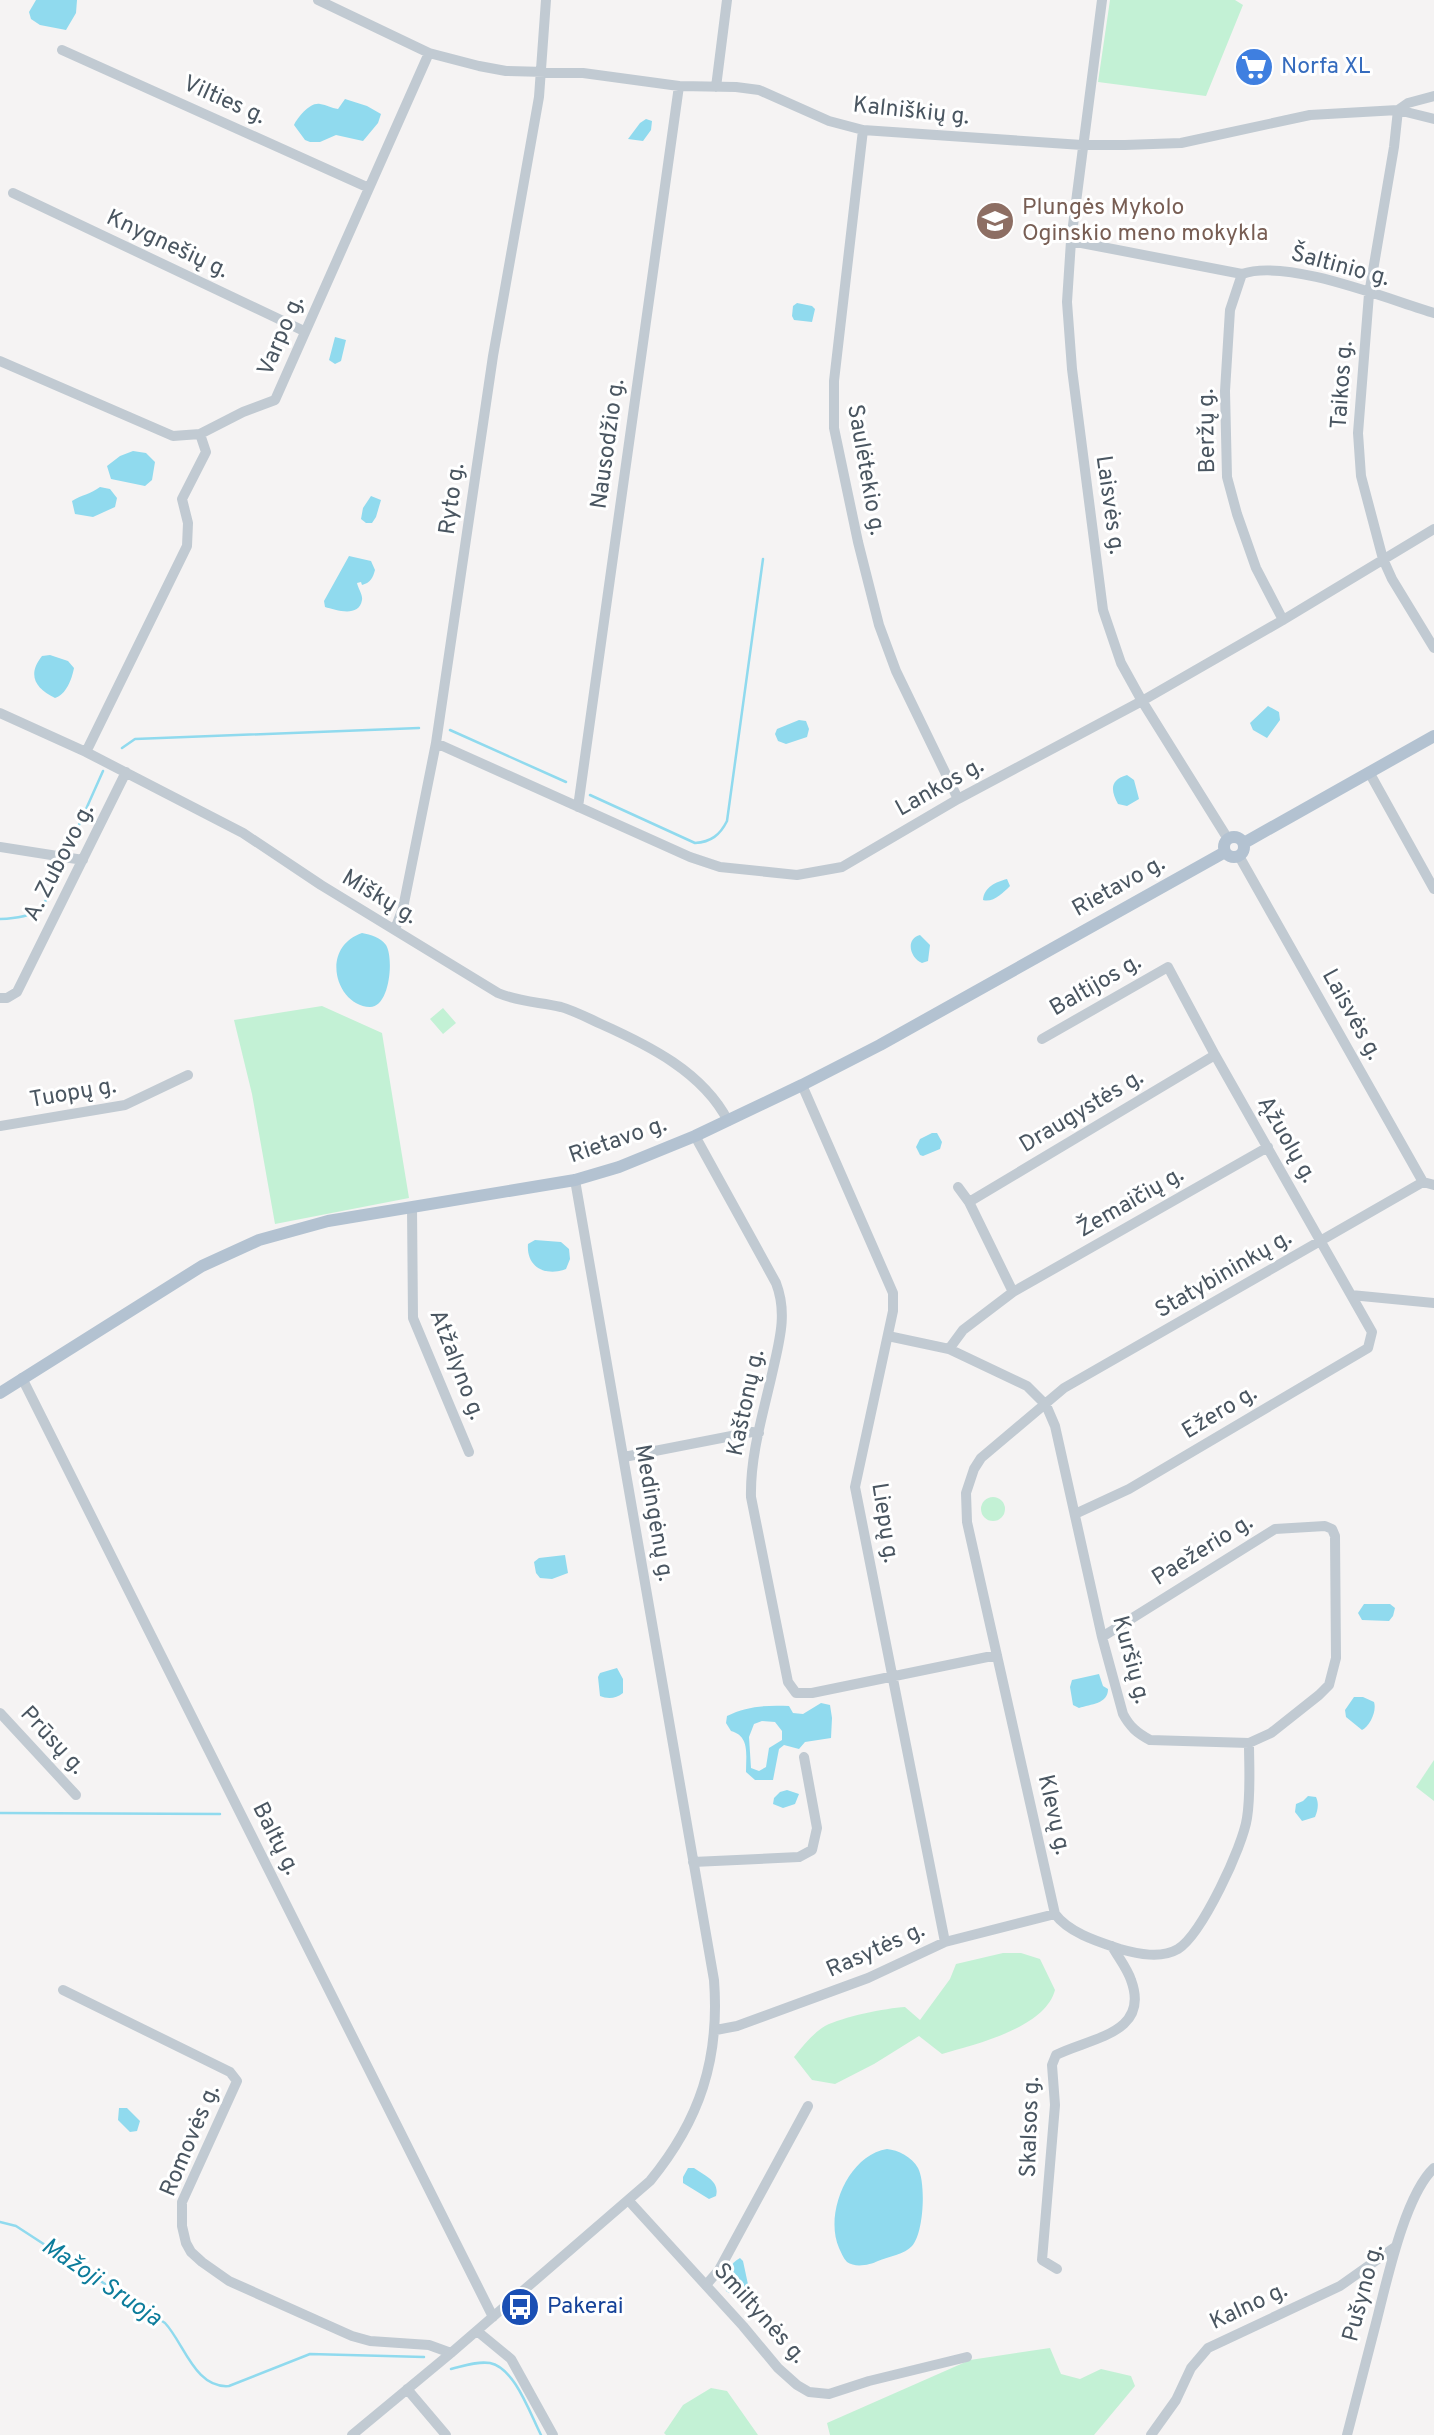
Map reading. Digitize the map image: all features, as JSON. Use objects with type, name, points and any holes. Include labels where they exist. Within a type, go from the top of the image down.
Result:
[{"type":"main road","points":[[1244,843],[1434,736]]},
{"type":"main road","points":[[1238,838],[1244,843],[1244,852],[1239,856],[1231,857],[1225,852],[1224,846],[1228,839],[1238,838]]},
{"type":"main road","name":"Rietavo g.","points":[[0,1393],[171,1284],[231,1251],[284,1232],[575,1180],[619,1167],[695,1136],[802,1086],[880,1045],[1225,852]]},
{"type":"street","name":"Kalniškių g.","points":[[318,0],[429,53],[492,69],[583,73],[678,86],[759,90],[829,121],[863,130],[1082,145],[1181,142],[1311,115],[1398,110],[1434,119]]},
{"type":"street","name":"Ryto g.","points":[[395,929],[403,908],[436,743],[493,356],[539,97],[546,0]]},
{"type":"street","points":[[716,87],[727,0]]},
{"type":"street","name":"Laisvės g.","points":[[1102,0],[1071,241],[1068,302],[1069,339],[1104,610],[1121,663],[1228,839]]},
{"type":"street","name":"Vilties g.","points":[[62,50],[369,188]]},
{"type":"street","name":"Varpo g.","points":[[0,361],[173,436],[200,434],[243,412],[275,400],[429,53]]},
{"type":"street","name":"Nausodžio g.","points":[[578,807],[678,86]]},
{"type":"street","points":[[1398,110],[1408,103],[1433,94]]},
{"type":"street","name":"Taikos g.","points":[[1398,110],[1369,293],[1358,433],[1360,465],[1367,506],[1382,559],[1434,648]]},
{"type":"street","name":"Saulėtekio g.","points":[[863,130],[834,381],[834,428],[879,625],[895,671],[958,799]]},
{"type":"street","name":"Knygnešių g.","points":[[13,193],[304,331]]},
{"type":"street","name":"Šaltinio g.","points":[[1071,241],[1242,274],[1268,269],[1295,272],[1434,313]]},
{"type":"street","name":"Beržų g.","points":[[1242,274],[1230,310],[1225,391],[1227,477],[1256,568],[1283,620]]},
{"type":"street","points":[[86,752],[187,547],[188,523],[182,499],[206,452],[200,434]]},
{"type":"street","name":"Lankos g.","points":[[436,743],[690,857],[720,867],[797,875],[842,867],[958,799],[1142,701],[1434,529]]},
{"type":"street","name":"Miškų g.","points":[[0,713],[127,772],[243,833],[321,885],[508,997],[563,1008],[640,1042],[692,1078],[718,1104],[728,1121]]},
{"type":"street","name":"A. Zubovo g.","points":[[0,998],[8,998],[17,992],[127,772]]},
{"type":"street","points":[[1369,772],[1434,889]]},
{"type":"street","points":[[0,847],[83,860]]},
{"type":"street","name":"Laisvės g.","points":[[1239,856],[1429,1183]]},
{"type":"street","name":"Baltijos g.","points":[[1042,1039],[1168,967]]},
{"type":"street","name":"Ąžuolų g.","points":[[1168,967],[1372,1332]]},
{"type":"street","name":"Draugystės g.","points":[[969,1202],[1215,1055]]},
{"type":"street","name":"Tuopų g.","points":[[0,1126],[125,1105],[188,1075]]},
{"type":"street","name":"Liepų g.","points":[[802,1086],[893,1293],[893,1311],[855,1487],[945,1942]]},
{"type":"street","name":"Kaštonų g.","points":[[695,1136],[780,1295],[783,1307],[781,1334],[752,1472],[751,1497],[788,1682],[796,1693],[812,1693],[893,1678]]},
{"type":"street","name":"Žemaičių g.","points":[[949,1349],[963,1329],[1013,1292],[1268,1147]]},
{"type":"street","name":"Medingėnų g.","points":[[352,2435],[629,2201],[663,2165],[687,2127],[707,2077],[716,2030],[714,1980],[575,1180]]},
{"type":"street","name":"Statybininkų g.","points":[[1046,1405],[1064,1388],[1429,1183]]},
{"type":"street","points":[[958,1187],[969,1202],[1013,1292]]},
{"type":"street","name":"Atžalyno g.","points":[[412,1207],[414,1318],[469,1452]]},
{"type":"street","points":[[1351,1295],[1434,1303]]},
{"type":"street","name":"Ežero g.","points":[[1075,1514],[1129,1489],[1368,1348],[1372,1332]]},
{"type":"street","name":"Kuršių g.","points":[[888,1336],[949,1349],[1027,1386],[1046,1405],[1055,1426],[1102,1637],[1129,1725],[1150,1740],[1249,1743]]},
{"type":"street","name":"Baltų g.","points":[[22,1378],[493,2318]]},
{"type":"street","name":"Klevų g.","points":[[1046,1405],[981,1458],[974,1469],[966,1493],[967,1522],[1055,1914]]},
{"type":"street","points":[[624,1457],[752,1432],[759,1433]]},
{"type":"street","name":"Paežerio g.","points":[[1102,1637],[1275,1529],[1325,1526],[1332,1529],[1335,1536],[1334,1671],[1329,1685],[1271,1733],[1249,1743]]},
{"type":"street","points":[[893,1678],[997,1655]]},
{"type":"street","name":"Prūsų g.","points":[[0,1713],[76,1795]]},
{"type":"street","points":[[1055,1914],[1072,1929],[1112,1946],[1145,1954],[1169,1952],[1180,1947],[1194,1932],[1224,1881],[1247,1821],[1249,1743]]},
{"type":"street","points":[[692,1858],[799,1857],[812,1850],[817,1828],[804,1757]]},
{"type":"street","name":"Rasytės g.","points":[[716,2030],[737,2026],[868,1978],[945,1942],[1055,1914]]},
{"type":"street","name":"Skalsos g.","points":[[1058,2269],[1042,2260],[1055,2105],[1052,2065],[1056,2055],[1113,2033],[1126,2024],[1133,2011],[1135,1995],[1131,1978],[1112,1946]]},
{"type":"street","name":"Romovės g.","points":[[63,1990],[230,2072],[237,2081],[182,2202],[182,2226],[191,2252],[229,2281],[352,2336],[382,2343],[429,2345],[451,2353]]},
{"type":"street","points":[[706,2285],[719,2270],[808,2106]]},
{"type":"street","name":"Pušyno g.","points":[[1347,2435],[1395,2247],[1416,2194],[1434,2168]]},
{"type":"street","name":"Smiltynės g.","points":[[629,2201],[778,2368],[809,2392],[829,2394],[869,2381],[967,2357]]},
{"type":"street","name":"Kalno g.","points":[[1151,2435],[1177,2400],[1191,2368],[1208,2348],[1340,2286],[1395,2247]]},
{"type":"street","points":[[477,2331],[511,2359],[553,2435]]},
{"type":"street","points":[[407,2389],[446,2435]]},
{"type":"green space","points":[[1110,0],[1235,0],[1243,5],[1206,96],[1098,82]]},
{"type":"green space","points":[[322,1006],[382,1033],[409,1198],[275,1224],[252,1094],[234,1020]]},
{"type":"green space","points":[[443,1008],[456,1023],[443,1034],[430,1019]]},
{"type":"green space","points":[[993,1497],[1002,1500],[1005,1509],[1002,1518],[993,1521],[984,1518],[981,1509],[984,1500]]},
{"type":"green space","points":[[1434,1760],[1434,1801],[1416,1787]]},
{"type":"green space","points":[[1003,1953],[1021,1953],[1040,1959],[1055,1990],[1049,2003],[1038,2015],[1024,2024],[990,2039],[942,2054],[919,2036],[835,2084],[812,2080],[794,2057],[821,2029],[842,2019],[905,2007],[920,2020],[950,1979],[956,1964]]},
{"type":"green space","points":[[1050,2348],[1061,2374],[1080,2379],[1101,2369],[1131,2376],[1135,2386],[1094,2435],[830,2435],[827,2423],[970,2360]]},
{"type":"green space","points":[[711,2388],[727,2391],[758,2435],[664,2433],[683,2405]]},
{"type":"water","points":[[36,0],[77,0],[76,13],[66,30],[40,25],[31,19],[29,12]]},
{"type":"water","points":[[345,99],[381,114],[378,123],[363,141],[336,135],[320,142],[305,140],[294,125],[298,118],[312,105],[322,104],[338,109]]},
{"type":"water","points":[[646,119],[652,121],[651,130],[643,141],[628,139],[640,123]]},
{"type":"water","points":[[797,303],[815,309],[812,322],[794,320],[793,306]]},
{"type":"water","points":[[335,337],[346,340],[341,361],[335,364],[329,360]]},
{"type":"water","points":[[133,451],[146,453],[155,462],[152,480],[145,486],[111,479],[107,466],[120,456]]},
{"type":"water","points":[[100,487],[110,489],[117,498],[115,507],[93,517],[75,514],[72,501]]},
{"type":"water","points":[[371,496],[381,500],[376,517],[372,523],[366,523],[361,519],[363,508]]},
{"type":"water","points":[[349,556],[371,561],[375,570],[367,583],[357,583],[362,598],[360,606],[352,611],[325,607],[324,601]]},
{"type":"water","points":[[50,655],[68,661],[74,668],[65,690],[55,698],[42,690],[34,675],[42,656]]},
{"type":"water","points":[[1268,706],[1279,712],[1280,720],[1267,738],[1253,730],[1250,723]]},
{"type":"water","points":[[799,720],[806,721],[809,729],[807,737],[786,744],[778,741],[775,734],[777,729]]},
{"type":"water","points":[[1127,775],[1134,780],[1139,799],[1127,806],[1118,804],[1113,786],[1117,780]]},
{"type":"water","points":[[1007,879],[1010,886],[1004,892],[994,899],[983,900],[988,888]]},
{"type":"water","points":[[362,933],[384,942],[390,960],[386,991],[377,1005],[370,1007],[358,1004],[348,997],[337,975],[340,951],[349,940]]},
{"type":"water","points":[[920,935],[930,945],[928,961],[922,963],[911,949],[912,940]]},
{"type":"water","points":[[937,1133],[942,1142],[940,1149],[920,1155],[916,1147],[920,1139]]},
{"type":"water","points":[[535,1240],[561,1242],[569,1249],[570,1259],[566,1269],[551,1272],[534,1264],[530,1259],[528,1244]]},
{"type":"water","points":[[565,1555],[568,1573],[552,1579],[540,1578],[536,1573],[534,1562],[539,1558]]},
{"type":"water","points":[[1364,1604],[1390,1604],[1395,1608],[1393,1616],[1389,1621],[1362,1620],[1358,1613]]},
{"type":"water","points":[[617,1668],[623,1679],[623,1693],[611,1698],[600,1696],[600,1673]]},
{"type":"water","points":[[1099,1674],[1103,1686],[1108,1689],[1105,1698],[1098,1703],[1079,1708],[1073,1705],[1070,1687],[1072,1680]]},
{"type":"water","points":[[1354,1697],[1363,1697],[1374,1702],[1372,1718],[1362,1730],[1346,1717],[1345,1710]]},
{"type":"water","points":[[821,1703],[830,1705],[831,1738],[805,1742],[799,1749],[784,1745],[779,1749],[773,1780],[755,1780],[746,1772],[744,1742],[731,1731],[726,1723],[727,1716],[750,1708],[773,1706],[789,1706],[793,1713],[803,1714]],"holes":[[[762,1721],[775,1722],[782,1731],[782,1740],[769,1748],[766,1767],[759,1771],[751,1768],[749,1737],[754,1724]]]},
{"type":"water","points":[[787,1790],[799,1794],[795,1804],[783,1808],[773,1804],[774,1798],[780,1792]]},
{"type":"water","points":[[1308,1796],[1316,1797],[1317,1812],[1315,1817],[1302,1821],[1295,1812],[1296,1804]]},
{"type":"water","points":[[119,2108],[127,2108],[140,2121],[137,2131],[130,2132],[118,2120]]},
{"type":"water","points":[[887,2149],[912,2161],[921,2175],[923,2196],[916,2240],[912,2246],[896,2255],[867,2265],[850,2264],[842,2255],[835,2234],[837,2203],[851,2174],[861,2162]]},
{"type":"water","points":[[688,2168],[694,2168],[711,2179],[716,2186],[716,2196],[709,2199],[683,2183]]},
{"type":"water","points":[[740,2258],[749,2289],[744,2296],[734,2296],[726,2291],[726,2277],[732,2264]]},
{"type":"waterway","points":[[590,795],[695,843],[710,839],[721,830],[727,821],[763,559]]},
{"type":"waterway","points":[[122,748],[135,739],[419,728]]},
{"type":"waterway","points":[[450,730],[566,782]]},
{"type":"waterway","points":[[70,845],[103,771]]},
{"type":"waterway","points":[[0,919],[36,912],[46,899],[61,866]]},
{"type":"waterway","points":[[0,1813],[220,1814]]},
{"type":"waterway","name":"Mažoji Sruoja","points":[[0,2222],[16,2226],[165,2323],[199,2373],[217,2385],[229,2386],[310,2354],[424,2357]]},
{"type":"waterway","name":"Mažoji Sruoja","points":[[451,2369],[480,2363],[499,2367],[507,2373],[521,2393],[541,2435]]},
{"type":"place","name":"Norfa XL","points":[[1254,67]]},
{"type":"place","name":"Plungės Mykolo Oginskio meno mokykla","points":[[995,221]]},
{"type":"place","name":"Pakerai","points":[[520,2307]]}]
